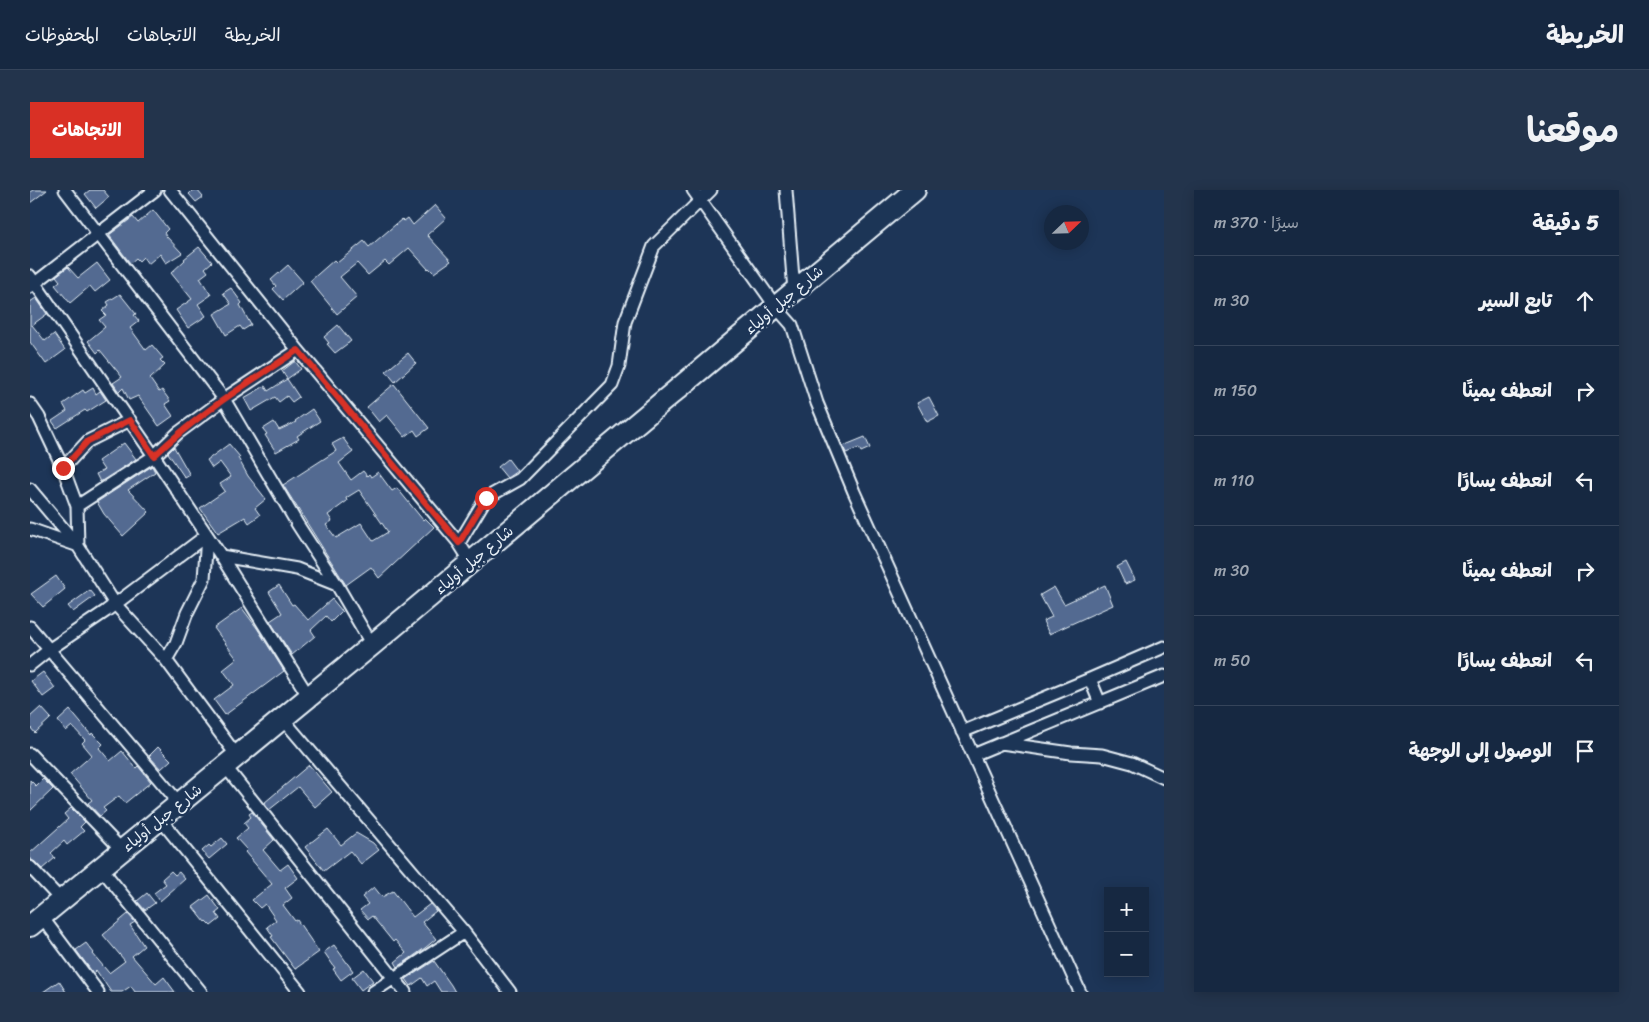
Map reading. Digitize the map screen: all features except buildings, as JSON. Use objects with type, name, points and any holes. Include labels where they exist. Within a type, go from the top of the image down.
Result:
[{"type":"highway","name":"شارع جبل أولياء","points":[[36,922],[372,645],[915,190]]},
{"type":"street","points":[[64,190],[224,399],[298,525],[337,585],[372,645]]},
{"type":"street","points":[[155,190],[32,282],[130,420],[221,556],[309,697]]},
{"type":"street","points":[[170,190],[298,350],[459,543],[471,562]]},
{"type":"street","points":[[693,190],[776,306],[792,325],[817,403],[839,457],[1080,992]]},
{"type":"street","points":[[459,543],[486,498],[520,478],[612,385],[619,366],[624,322],[654,246],[710,190]]},
{"type":"street","points":[[786,190],[794,291]]},
{"type":"street","points":[[77,506],[154,456],[178,433],[224,399],[298,350]]},
{"type":"street","points":[[30,404],[40,417],[63,468],[77,506],[78,546]]},
{"type":"street","points":[[63,468],[88,441],[130,420]]},
{"type":"street","points":[[30,489],[78,546],[115,604],[166,660],[231,761],[405,992]]},
{"type":"street","points":[[30,529],[78,546]]},
{"type":"street","points":[[30,665],[207,536]]},
{"type":"street","points":[[166,660],[176,643],[187,613],[204,579],[207,536]]},
{"type":"street","points":[[221,556],[297,569],[337,585]]},
{"type":"street","points":[[30,627],[180,804]]},
{"type":"street","points":[[962,732],[1164,646]]},
{"type":"street","points":[[973,755],[1164,676]]},
{"type":"street","points":[[1090,679],[1100,703]]},
{"type":"street","points":[[283,719],[464,932],[510,992]]},
{"type":"street","points":[[999,743],[1071,753],[1102,755],[1132,763],[1164,778]]},
{"type":"street","points":[[30,754],[122,850]]},
{"type":"street","points":[[160,820],[300,992]]},
{"type":"street","points":[[30,867],[62,901]]},
{"type":"street","points":[[101,868],[201,992]]},
{"type":"street","points":[[36,922],[98,992]]},
{"type":"street","points":[[373,992],[464,932]]},
{"type":"route","points":[[63,468],[88,441],[130,420],[154,456],[178,433],[224,399],[298,350],[459,543],[486,498]]}]
